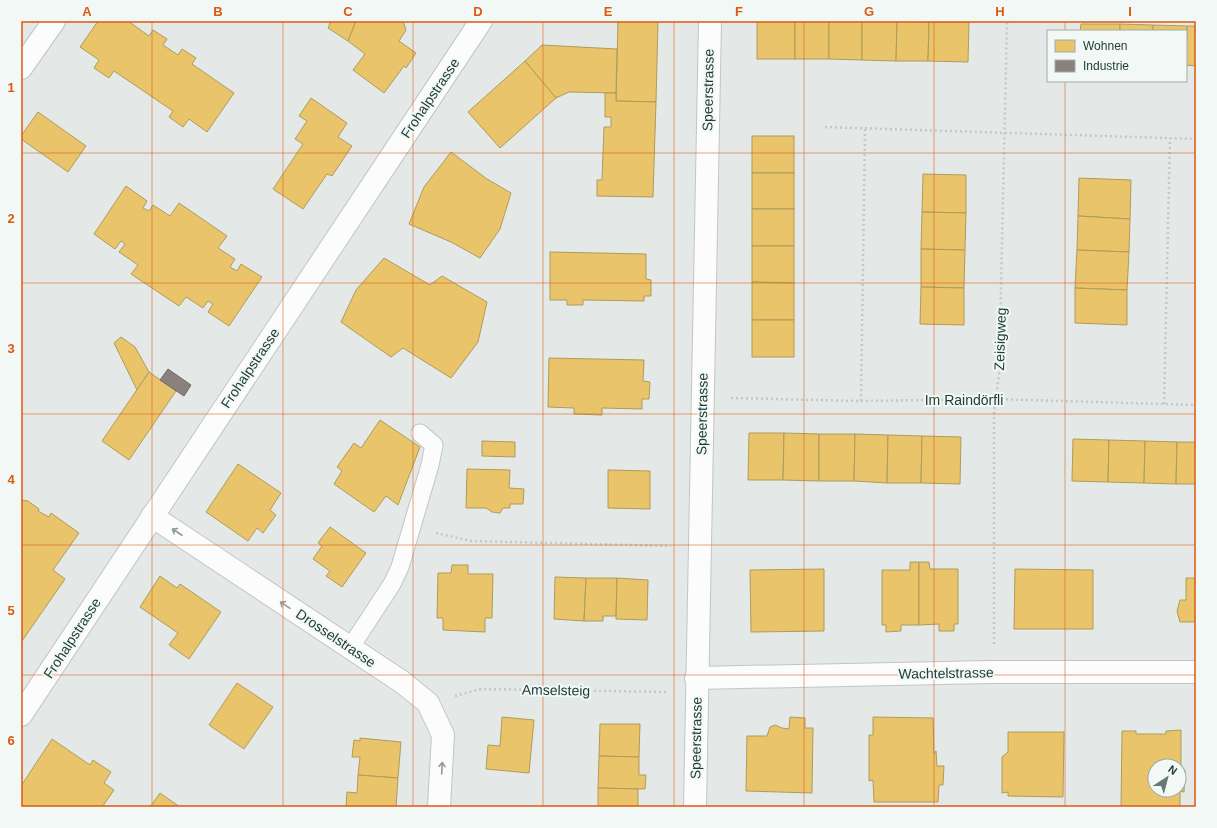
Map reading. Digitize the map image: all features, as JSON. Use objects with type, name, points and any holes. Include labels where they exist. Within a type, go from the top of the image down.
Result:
[{"type":"street","points":[[21,68],[54,21]]},
{"type":"street","name":"Frohalpstrasse","points":[[21,715],[481,21]]},
{"type":"street","name":"Speerstrasse","points":[[695,807],[696,678],[701,547],[710,21]]},
{"type":"street","name":"Drosselstrasse","points":[[152,516],[402,682],[428,703],[443,735],[439,807]]},
{"type":"street","name":"Wachtelstrasse","points":[[696,678],[990,672],[1196,672]]},
{"type":"lane","points":[[350,648],[392,584],[400,567],[430,465],[434,445],[420,433]]},
{"type":"path","name":"Zeisigweg","points":[[994,650],[994,411],[999,375],[1007,21]]},
{"type":"path","points":[[825,127],[1196,139]]},
{"type":"path","points":[[861,401],[865,129]]},
{"type":"path","points":[[1164,404],[1170,138]]},
{"type":"path","name":"Im Raindörfli","points":[[731,398],[861,401],[995,400],[1196,405]]},
{"type":"path","points":[[411,527],[471,540],[671,546]]},
{"type":"path","name":"Amselsteig","points":[[453,697],[481,690],[668,692]]},
{"type":"building: Wohnen","points":[[98,21],[128,21],[149,36],[153,30],[167,39],[163,45],[178,55],[182,49],[196,58],[192,64],[234,93],[207,132],[189,119],[183,127],[169,117],[173,111],[114,71],[109,78],[94,68],[99,60],[80,47]]},
{"type":"building: Wohnen","points":[[331,21],[356,21],[348,41],[328,28]]},
{"type":"building: Wohnen","points":[[356,21],[403,21],[406,30],[399,41],[416,53],[406,68],[404,66],[384,93],[353,70],[365,54],[348,41]]},
{"type":"building: Wohnen","points":[[618,21],[658,21],[656,102],[616,101]]},
{"type":"building: Wohnen","points":[[757,21],[795,21],[795,59],[757,59]]},
{"type":"building: Wohnen","points":[[795,21],[829,21],[829,59],[795,59]]},
{"type":"building: Wohnen","points":[[829,21],[862,21],[862,60],[829,59]]},
{"type":"building: Wohnen","points":[[862,21],[897,21],[896,61],[862,60]]},
{"type":"building: Wohnen","points":[[897,21],[929,22],[928,61],[896,61]]},
{"type":"building: Wohnen","points":[[929,22],[969,22],[968,62],[928,61]]},
{"type":"building: Wohnen","points":[[1081,24],[1120,24],[1120,30],[1080,30]]},
{"type":"building: Wohnen","points":[[1120,24],[1153,25],[1153,30],[1120,30]]},
{"type":"building: Wohnen","points":[[1153,25],[1187,26],[1187,30],[1153,30]]},
{"type":"building: Wohnen","points":[[1187,26],[1196,26],[1196,66],[1187,65]]},
{"type":"building: Wohnen","points":[[542,45],[617,49],[616,93],[569,92],[556,98],[525,61]]},
{"type":"building: Wohnen","points":[[525,61],[556,98],[500,148],[468,112]]},
{"type":"building: Wohnen","points":[[605,93],[616,93],[616,101],[656,102],[653,197],[597,196],[597,180],[602,180],[604,127],[611,127],[611,117],[605,117]]},
{"type":"building: Wohnen","points":[[311,98],[347,123],[338,137],[352,146],[332,176],[327,174],[303,209],[273,189],[303,144],[295,139],[307,121],[299,116]]},
{"type":"building: Wohnen","points":[[38,112],[86,146],[68,172],[21,139],[21,136]]},
{"type":"building: Wohnen","points":[[752,136],[794,136],[794,173],[752,173]]},
{"type":"building: Wohnen","points":[[451,152],[487,179],[511,193],[500,229],[480,258],[451,242],[409,224],[424,187]]},
{"type":"building: Wohnen","points":[[752,173],[794,173],[794,209],[752,209]]},
{"type":"building: Wohnen","points":[[923,174],[966,175],[966,213],[922,212]]},
{"type":"building: Wohnen","points":[[1079,178],[1131,180],[1130,219],[1078,216]]},
{"type":"building: Wohnen","points":[[126,186],[147,201],[143,208],[149,211],[153,205],[170,216],[179,203],[227,236],[218,248],[235,259],[230,267],[237,271],[241,264],[262,277],[229,326],[208,312],[213,304],[208,301],[203,308],[186,297],[179,306],[131,274],[138,265],[119,252],[125,244],[121,241],[115,249],[94,234]]},
{"type":"building: Wohnen","points":[[752,209],[794,209],[794,246],[752,246]]},
{"type":"building: Wohnen","points":[[922,212],[966,213],[965,250],[921,249]]},
{"type":"building: Wohnen","points":[[1078,216],[1130,219],[1129,252],[1077,250]]},
{"type":"building: Wohnen","points":[[752,246],[794,246],[794,283],[752,282]]},
{"type":"building: Wohnen","points":[[921,249],[965,250],[964,288],[921,287]]},
{"type":"building: Wohnen","points":[[1077,250],[1129,252],[1127,290],[1075,288]]},
{"type":"building: Wohnen","points":[[550,252],[646,254],[646,279],[651,280],[651,296],[644,296],[644,301],[583,300],[583,305],[567,305],[567,300],[550,300]]},
{"type":"building: Wohnen","points":[[384,258],[430,285],[442,276],[487,302],[478,342],[451,378],[403,348],[391,357],[341,322],[356,290]]},
{"type":"building: Wohnen","points":[[752,282],[794,283],[794,320],[752,320]]},
{"type":"building: Wohnen","points":[[921,287],[964,288],[964,325],[920,324]]},
{"type":"building: Wohnen","points":[[1075,288],[1127,290],[1127,325],[1075,323]]},
{"type":"building: Wohnen","points":[[752,320],[794,320],[794,357],[752,357]]},
{"type":"building: Wohnen","points":[[121,337],[135,347],[149,372],[137,390],[114,343]]},
{"type":"building: Wohnen","points":[[549,358],[644,360],[643,381],[650,382],[649,399],[642,399],[642,409],[602,408],[602,415],[574,414],[574,408],[548,407]]},
{"type":"building: Wohnen","points":[[149,372],[176,391],[129,460],[102,441]]},
{"type":"building: Wohnen","points":[[380,420],[420,447],[398,505],[386,496],[374,512],[334,484],[342,471],[337,467],[354,443],[361,448]]},
{"type":"building: Wohnen","points":[[749,433],[784,433],[783,480],[748,480]]},
{"type":"building: Wohnen","points":[[784,433],[819,434],[819,481],[783,480]]},
{"type":"building: Wohnen","points":[[819,434],[855,434],[854,481],[819,481]]},
{"type":"building: Wohnen","points":[[855,434],[888,435],[887,483],[854,481]]},
{"type":"building: Wohnen","points":[[888,435],[922,436],[921,483],[887,483]]},
{"type":"building: Wohnen","points":[[922,436],[961,437],[960,484],[921,483]]},
{"type":"building: Wohnen","points":[[1073,439],[1109,440],[1108,482],[1072,481]]},
{"type":"building: Wohnen","points":[[1109,440],[1145,441],[1144,483],[1108,482]]},
{"type":"building: Wohnen","points":[[482,441],[515,442],[515,457],[482,456]]},
{"type":"building: Wohnen","points":[[1145,441],[1177,442],[1176,484],[1144,483]]},
{"type":"building: Wohnen","points":[[1177,442],[1196,442],[1196,484],[1176,484]]},
{"type":"building: Wohnen","points":[[238,464],[281,493],[270,510],[276,515],[263,533],[257,528],[248,541],[206,512]]},
{"type":"building: Wohnen","points":[[467,469],[510,470],[509,488],[524,489],[523,504],[510,504],[510,508],[503,508],[500,513],[492,512],[486,508],[466,508]]},
{"type":"building: Wohnen","points":[[608,470],[650,471],[650,509],[608,508]]},
{"type":"building: Wohnen","points":[[21,500],[28,501],[39,509],[38,511],[49,517],[51,513],[79,533],[53,570],[65,579],[22,641]]},
{"type":"building: Wohnen","points":[[330,527],[366,553],[342,587],[326,576],[330,571],[313,559],[322,546],[318,543]]},
{"type":"building: Wohnen","points":[[910,562],[919,562],[919,625],[901,625],[901,631],[886,632],[886,625],[882,625],[882,570],[910,570]]},
{"type":"building: Wohnen","points":[[919,562],[929,562],[930,569],[958,569],[958,624],[954,624],[954,631],[939,631],[939,624],[919,625]]},
{"type":"building: Wohnen","points":[[452,565],[468,565],[468,574],[493,574],[492,618],[485,618],[485,632],[443,630],[443,618],[437,618],[438,573],[451,573]]},
{"type":"building: Wohnen","points":[[824,569],[824,631],[751,632],[750,570]]},
{"type":"building: Wohnen","points":[[1015,569],[1093,570],[1093,629],[1014,629]]},
{"type":"building: Wohnen","points":[[160,576],[177,588],[180,584],[221,612],[189,659],[169,645],[178,633],[140,607]]},
{"type":"building: Wohnen","points":[[555,577],[586,578],[584,621],[554,619]]},
{"type":"building: Wohnen","points":[[586,578],[617,578],[616,616],[603,616],[603,621],[584,621]]},
{"type":"building: Wohnen","points":[[617,578],[648,580],[647,620],[616,619]]},
{"type":"building: Wohnen","points":[[1186,578],[1196,578],[1196,622],[1180,622],[1177,611],[1180,600],[1186,600]]},
{"type":"building: Wohnen","points":[[237,683],[273,707],[244,749],[209,725]]},
{"type":"building: Wohnen","points":[[502,717],[534,720],[529,773],[486,769],[488,745],[500,746]]},
{"type":"building: Wohnen","points":[[790,717],[805,718],[805,728],[813,728],[812,793],[746,791],[747,736],[767,736],[770,727],[775,725],[789,729]]},
{"type":"building: Wohnen","points":[[873,717],[933,718],[934,754],[936,751],[937,766],[944,766],[943,785],[939,785],[938,802],[874,802],[873,780],[869,781],[869,735],[873,735]]},
{"type":"building: Wohnen","points":[[600,724],[640,724],[639,757],[599,756]]},
{"type":"building: Wohnen","points":[[1181,730],[1181,758],[1147,758],[1147,798],[1180,798],[1180,807],[1121,807],[1122,731],[1136,731],[1136,734],[1166,734],[1166,731]]},
{"type":"building: Wohnen","points":[[1008,732],[1064,732],[1063,797],[1008,796],[1008,792],[1002,793],[1002,757],[1008,752]]},
{"type":"building: Wohnen","points":[[360,738],[401,742],[398,778],[358,775],[360,757],[352,757],[354,740],[360,741]]},
{"type":"building: Wohnen","points":[[52,739],[90,765],[93,760],[111,772],[104,783],[114,790],[102,807],[21,807],[21,786]]},
{"type":"building: Wohnen","points":[[599,756],[639,757],[639,775],[646,775],[645,789],[598,788]]},
{"type":"building: Wohnen","points":[[358,775],[398,778],[396,807],[346,807],[347,792],[357,793]]},
{"type":"building: Wohnen","points":[[598,788],[638,789],[638,807],[598,807]]},
{"type":"building: Wohnen","points":[[160,793],[180,807],[150,807]]},
{"type":"building: Industrie","points":[[168,369],[191,385],[184,396],[160,380]]}]
